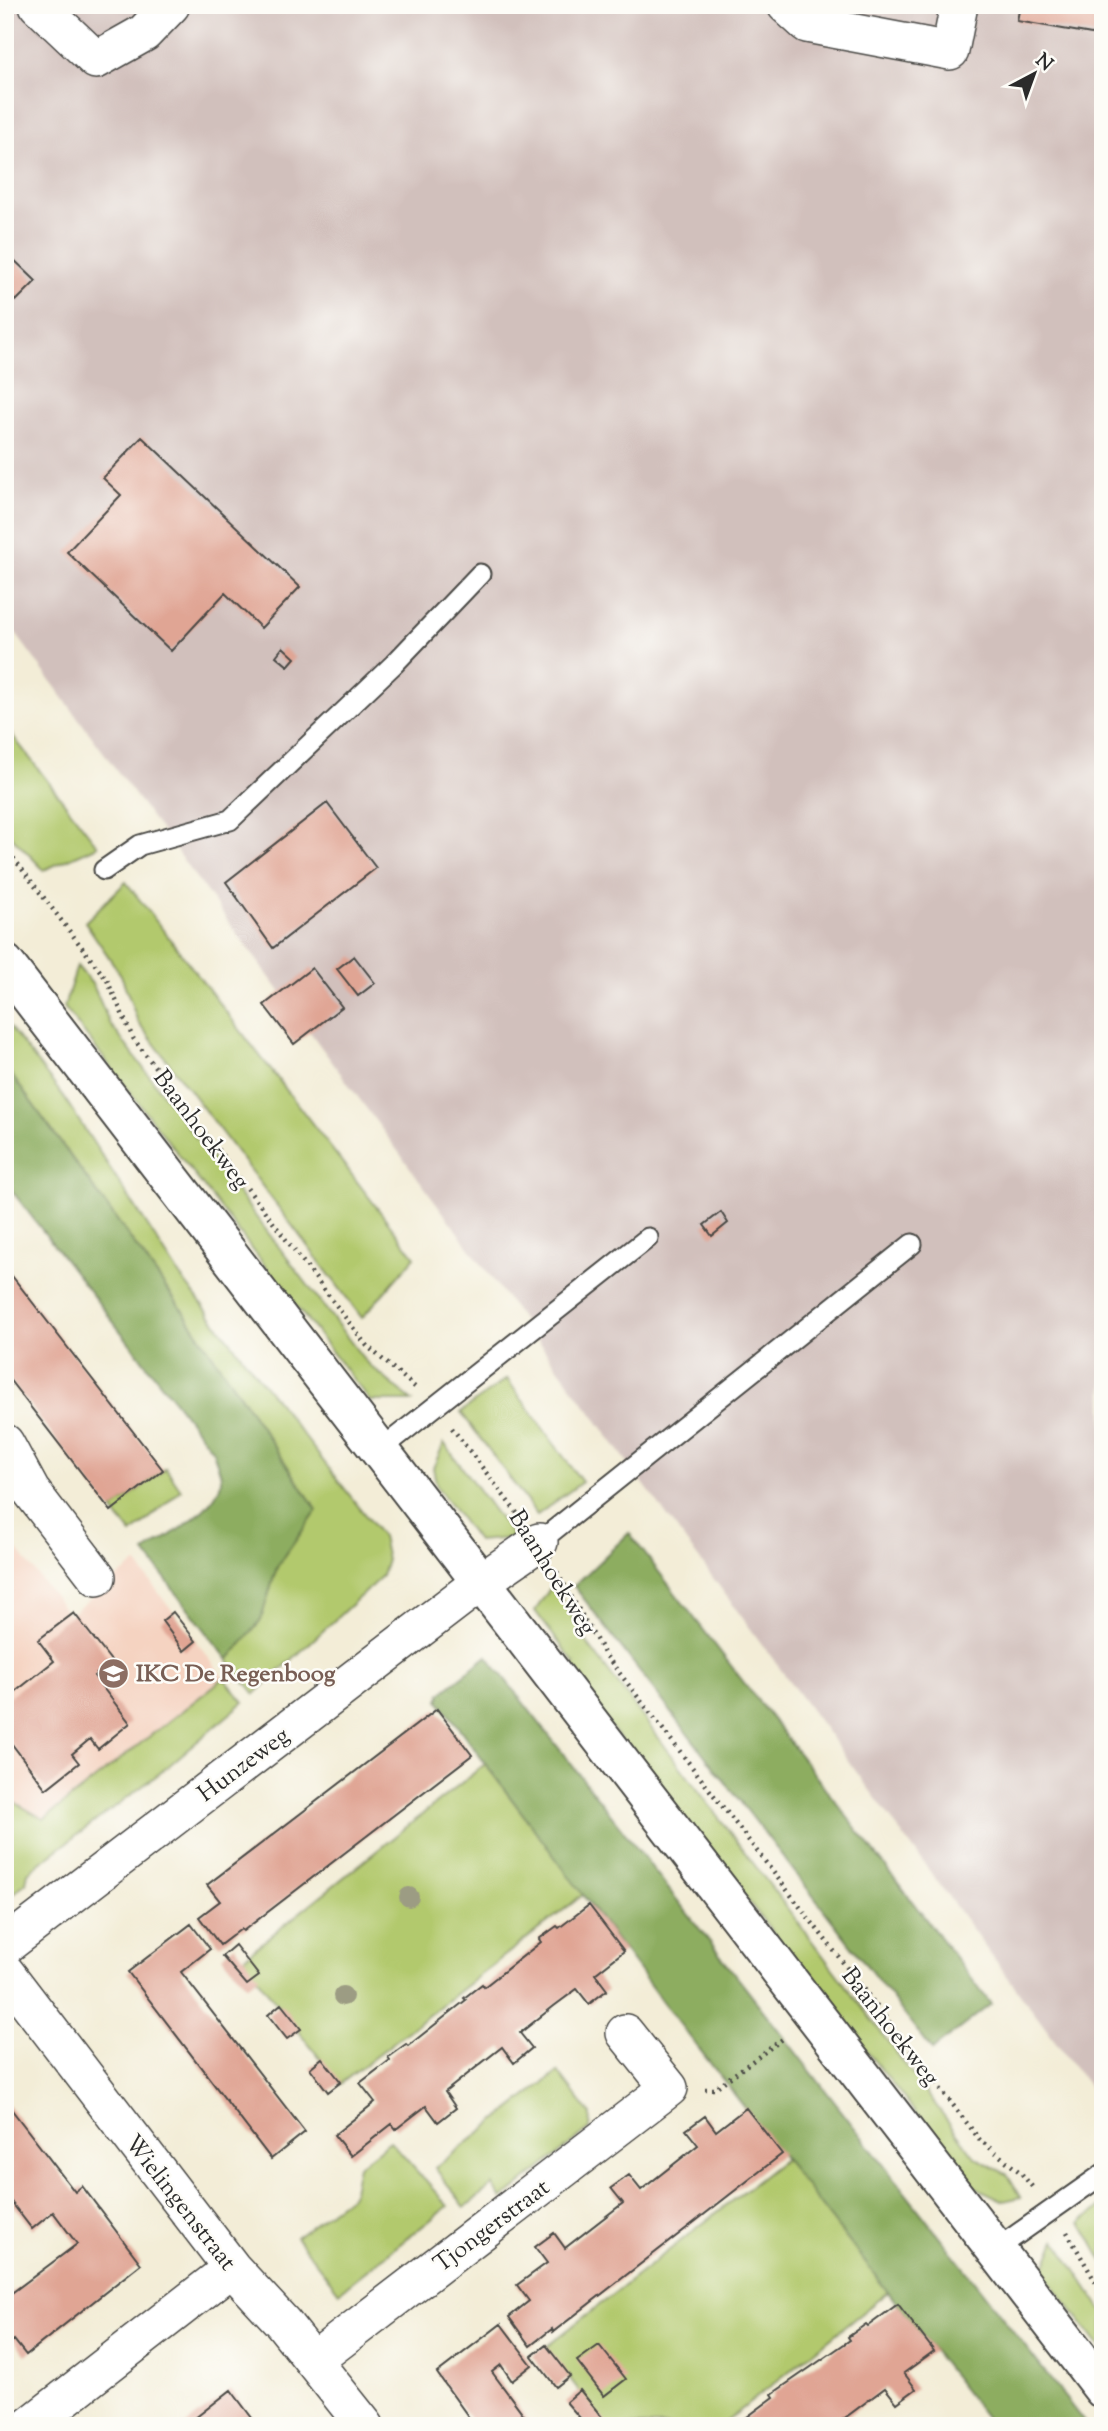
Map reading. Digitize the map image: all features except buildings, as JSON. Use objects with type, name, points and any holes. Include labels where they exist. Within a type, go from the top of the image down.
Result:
[{"type":"street","points":[[38,5],[96,60],[144,33],[171,5]]},
{"type":"street","points":[[786,5],[807,24],[950,51],[959,5]]},
{"type":"street","points":[[5,964],[1103,2389]]},
{"type":"street","points":[[5,1443],[31,1491],[97,1577]]},
{"type":"street","name":"Hunzeweg","points":[[5,1946],[481,1582],[539,1542]]},
{"type":"street","name":"Wielingenstraat","points":[[5,1972],[232,2268],[365,2426]]},
{"type":"street","points":[[625,2033],[669,2088]]},
{"type":"street","name":"Tjongerstraat","points":[[313,2361],[669,2088]]},
{"type":"street","points":[[29,2426],[232,2268]]},
{"type":"lane","points":[[104,870],[141,845],[230,820],[394,664],[480,574]]},
{"type":"lane","points":[[380,1450],[648,1238]]},
{"type":"lane","points":[[539,1542],[912,1244]]},
{"type":"lane","points":[[995,2250],[1103,2174]]},
{"type":"path","name":"Baanhoekweg","points":[[5,847],[107,980],[133,1038],[367,1346],[435,1405],[539,1542],[604,1653],[980,2140],[1021,2173],[1053,2211],[1076,2244],[1103,2295]]},
{"type":"path","points":[[669,2088],[714,2089],[814,2016]]},
{"type":"shaded area","points":[[5,5],[1103,5],[1103,2106],[5,619]]},
{"type":"shaded area","name":"IKC De Regenboog","points":[[5,1534],[69,1615],[136,1563],[224,1678],[44,1819],[5,1797]]},
{"type":"green space","points":[[5,726],[98,846],[44,870],[5,830]]},
{"type":"green space","points":[[126,882],[415,1257],[362,1318],[138,1022],[121,975],[85,922]]},
{"type":"green space","points":[[77,966],[93,985],[110,1024],[366,1362],[412,1401],[370,1401],[64,1007]]},
{"type":"green space","points":[[5,1021],[63,1096],[180,1276],[382,1537],[387,1560],[382,1576],[255,1694],[228,1660],[260,1622],[277,1567],[317,1510],[185,1314],[5,1066]]},
{"type":"green space","points":[[5,1066],[185,1314],[317,1510],[277,1567],[260,1622],[228,1660],[145,1552],[179,1530],[213,1500],[221,1478],[213,1451],[5,1182]]},
{"type":"green space","points":[[507,1379],[582,1482],[537,1515],[461,1412]]},
{"type":"green space","points":[[444,1443],[514,1538],[477,1541],[437,1487],[433,1468]]},
{"type":"green space","points":[[166,1468],[181,1490],[132,1534],[112,1510]]},
{"type":"green space","points":[[629,1533],[991,2004],[932,2050],[574,1586]]},
{"type":"green space","points":[[553,1584],[590,1647],[975,2157],[1008,2175],[1021,2197],[1004,2201],[973,2186],[569,1674],[575,1664],[535,1611]]},
{"type":"green space","points":[[487,1656],[1087,2426],[992,2426],[658,1996],[439,1701],[441,1693]]},
{"type":"green space","points":[[224,1678],[244,1702],[160,1773],[28,1872],[26,1883],[5,1899],[5,1797],[44,1819]]},
{"type":"green space","points":[[485,1764],[584,1894],[340,2084],[242,1959]]},
{"type":"green space","points":[[558,2072],[591,2115],[590,2129],[502,2199],[493,2185],[465,2207],[435,2168]]},
{"type":"green space","points":[[390,2141],[448,2206],[339,2292],[296,2237],[352,2195],[358,2166]]},
{"type":"green space","points":[[786,2158],[889,2291],[721,2426],[606,2426],[546,2347]]},
{"type":"green space","points":[[1103,2205],[1103,2261],[1081,2222]]},
{"type":"green space","points":[[1056,2240],[1103,2312],[1103,2351],[1043,2272]]},
{"type":"place","name":"IKC De Regenboog","points":[[113,1673]]}]
